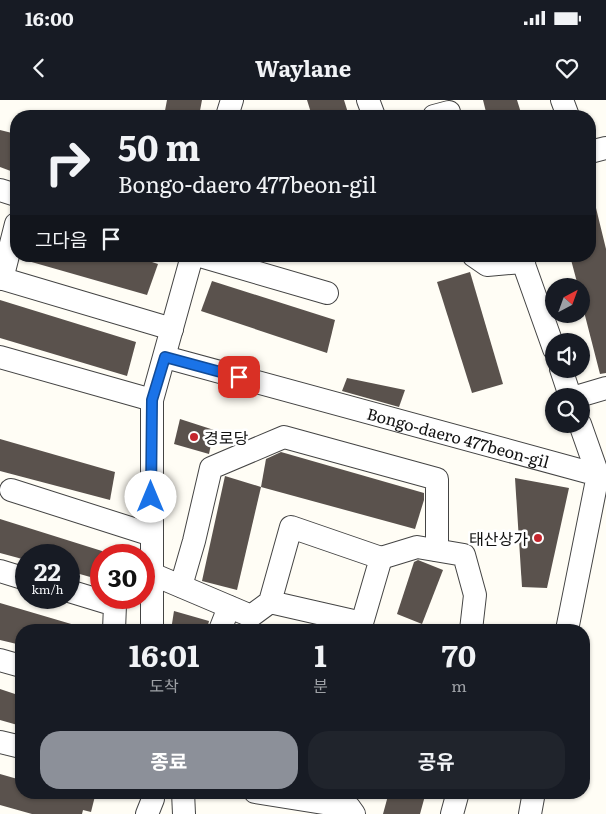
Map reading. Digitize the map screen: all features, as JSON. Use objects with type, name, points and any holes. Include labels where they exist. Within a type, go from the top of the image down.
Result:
[{"type":"street","points":[[10,246],[1,278],[172,329]]},
{"type":"street","points":[[152,544],[152,400],[190,262]]},
{"type":"street","points":[[220,262],[327,294]]},
{"type":"street","points":[[483,262],[487,265],[506,262]]},
{"type":"street","points":[[526,262],[549,333]]},
{"type":"street","points":[[0,357],[152,400]]},
{"type":"street","name":"Bongo-daero 477beon-gil","points":[[165,357],[473,450],[598,475]]},
{"type":"street","points":[[590,393],[606,388]]},
{"type":"street","points":[[568,624],[598,475],[583,433]]},
{"type":"street","points":[[181,586],[211,468],[284,437],[437,479],[437,550]]},
{"type":"street","points":[[11,490],[152,535]]},
{"type":"street","points":[[155,575],[251,616],[270,602],[291,527],[381,558],[417,547],[464,555],[475,596],[472,624]]},
{"type":"street","points":[[270,602],[362,623],[381,558]]},
{"type":"street","points":[[0,571],[15,576]]},
{"type":"street","points":[[80,594],[115,605],[114,624]]},
{"type":"street","points":[[222,624],[229,607]]},
{"type":"street","points":[[152,609],[152,624]]},
{"type":"street","points":[[0,660],[15,664]]},
{"type":"street","points":[[0,742],[15,746]]},
{"type":"street","points":[[147,814],[153,799]]},
{"type":"street","points":[[183,799],[184,814]]},
{"type":"street","points":[[306,799],[352,805]]},
{"type":"street","points":[[452,814],[456,799]]},
{"type":"street","points":[[530,814],[533,799]]},
{"type":"building","points":[[167,100],[202,100],[200,110],[165,110]]},
{"type":"building","points":[[307,100],[344,100],[347,110],[310,110]]},
{"type":"building","points":[[483,100],[517,100],[520,110],[486,110]]},
{"type":"building","points":[[0,130],[10,132],[10,171],[0,167]]},
{"type":"building","points":[[596,208],[606,249],[606,373],[600,374],[587,323],[590,323],[590,278],[576,278],[572,262],[596,262]]},
{"type":"building","points":[[32,262],[152,262],[158,264],[147,295]]},
{"type":"building","points":[[470,272],[503,384],[472,393],[437,282]]},
{"type":"building","points":[[212,281],[335,320],[327,353],[201,311]]},
{"type":"building","points":[[0,300],[136,342],[127,376],[0,338]]},
{"type":"building","points":[[347,378],[405,390],[399,407],[342,391]]},
{"type":"building","name":"경로당","points":[[180,419],[214,430],[209,454],[174,444]]},
{"type":"building","points":[[0,439],[115,472],[110,500],[0,471]]},
{"type":"building","points":[[281,452],[424,493],[424,500],[415,529],[261,487],[266,459]]},
{"type":"building","points":[[225,476],[261,487],[237,590],[202,581]]},
{"type":"building","name":"태산상가","points":[[515,478],[569,488],[547,588],[522,587]]},
{"type":"building","points":[[0,519],[80,544],[15,544],[15,557],[0,553]]},
{"type":"building","points":[[80,544],[90,547],[90,577],[80,574]]},
{"type":"building","points":[[418,560],[443,570],[422,624],[397,614],[414,562]]},
{"type":"building","points":[[0,603],[15,609],[71,624],[15,624],[15,644],[0,640]]},
{"type":"building","points":[[174,611],[209,621],[208,624],[172,624]]},
{"type":"building","points":[[0,689],[15,694],[15,724],[0,720]]},
{"type":"building","points":[[0,774],[15,778],[15,799],[94,799],[91,812],[83,810],[82,814],[32,814],[0,805]]},
{"type":"building","points":[[387,799],[424,799],[420,814],[383,814]]},
{"type":"place","name":"경로당","points":[[194,437]]},
{"type":"place","name":"태산상가","points":[[538,538]]},
{"type":"route","points":[[151,497],[152,400],[165,357],[239,377]]}]
